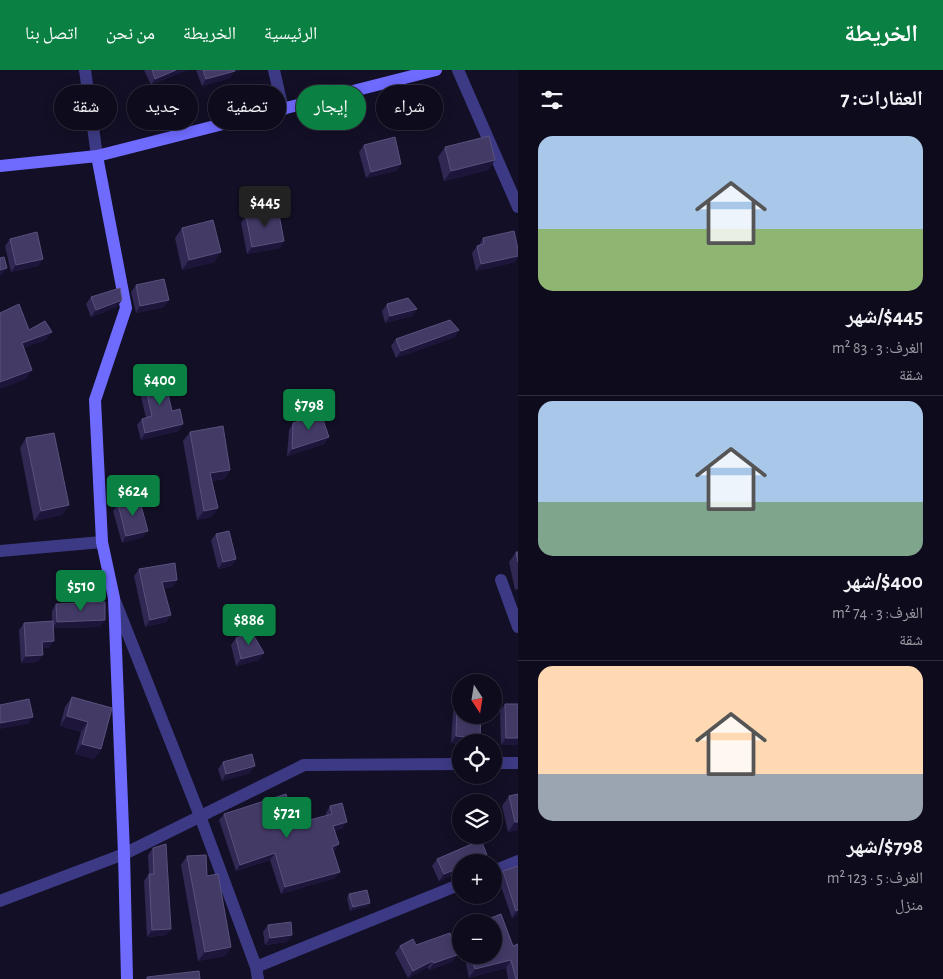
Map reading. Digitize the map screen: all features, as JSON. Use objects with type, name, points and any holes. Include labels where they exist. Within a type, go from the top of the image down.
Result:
[{"type":"street","points":[[85,70],[97,156],[126,308],[95,400],[102,542],[114,598],[200,816],[257,973],[452,888]]},
{"type":"street","points":[[274,70],[277,85]]},
{"type":"street","points":[[286,109],[436,70]]},
{"type":"street","points":[[458,70],[518,207]]},
{"type":"street","points":[[0,166],[97,156],[208,129]]},
{"type":"street","points":[[0,551],[102,542]]},
{"type":"street","points":[[501,580],[518,627]]},
{"type":"street","points":[[114,598],[127,979]]},
{"type":"street","points":[[502,763],[518,763]]},
{"type":"street","points":[[0,901],[124,854],[304,765],[452,764]]},
{"type":"street","points":[[502,868],[518,861]]},
{"type":"building","points":[[152,70],[176,70],[155,79]]},
{"type":"building","points":[[203,70],[234,70],[235,71],[206,79]]},
{"type":"building","points":[[489,136],[495,160],[451,171],[445,147]]},
{"type":"building","points":[[395,137],[401,164],[371,172],[364,145]]},
{"type":"building","points":[[278,209],[284,241],[252,247],[246,216]]},
{"type":"building","points":[[213,220],[221,252],[189,260],[182,228]]},
{"type":"building","points":[[514,231],[518,256],[481,264],[477,246],[484,244],[483,238]]},
{"type":"building","points":[[37,232],[43,259],[16,265],[10,239]]},
{"type":"building","points":[[4,257],[7,268],[0,270],[0,258]]},
{"type":"building","points":[[164,279],[169,300],[140,306],[136,285]]},
{"type":"building","points":[[120,288],[122,300],[96,310],[91,297]]},
{"type":"building","points":[[408,298],[417,309],[390,316],[387,304]]},
{"type":"building","points":[[19,304],[29,330],[45,321],[52,332],[22,343],[32,370],[0,382],[0,313]]},
{"type":"building","points":[[450,320],[459,330],[401,351],[396,339]]},
{"type":"building","points":[[163,373],[172,411],[180,409],[183,424],[145,433],[142,419],[152,416],[143,377]]},
{"type":"building","points":[[321,414],[329,437],[292,449],[293,423]]},
{"type":"building","points":[[223,426],[230,470],[210,473],[218,508],[204,511],[190,432]]},
{"type":"building","points":[[54,433],[69,505],[41,511],[26,438]]},
{"type":"building","points":[[139,498],[148,531],[126,536],[118,504]]},
{"type":"building","points":[[229,531],[236,559],[223,562],[216,534]]},
{"type":"building","points":[[175,563],[177,580],[162,582],[171,615],[150,620],[139,569]]},
{"type":"building","points":[[105,602],[105,620],[57,622],[56,604]]},
{"type":"building","points":[[53,621],[54,641],[42,642],[43,655],[26,656],[24,623]]},
{"type":"building","points":[[252,633],[264,653],[241,659],[236,638]]},
{"type":"building","points":[[72,697],[112,708],[101,749],[82,744],[88,722],[67,716]]},
{"type":"building","points":[[29,699],[33,717],[0,723],[0,705]]},
{"type":"building","points":[[505,704],[518,704],[518,738],[506,738]]},
{"type":"building","points":[[456,724],[481,724],[480,734],[456,734]]},
{"type":"building","points":[[252,754],[255,766],[226,774],[223,762]]},
{"type":"building","points":[[286,794],[295,824],[332,814],[330,806],[342,803],[347,822],[333,826],[339,844],[332,847],[340,872],[285,887],[275,853],[240,865],[224,814]]},
{"type":"building","points":[[518,794],[518,822],[515,822],[509,796]]},
{"type":"building","points":[[166,844],[171,929],[152,930],[149,874],[154,874],[153,848]]},
{"type":"building","points":[[472,844],[483,844],[487,854],[452,854],[452,871],[444,874],[437,859]]},
{"type":"building","points":[[206,855],[207,876],[218,874],[231,947],[205,952],[187,856]]},
{"type":"building","points":[[518,866],[518,910],[516,911],[503,871]]},
{"type":"building","points":[[367,890],[370,903],[353,907],[349,894]]},
{"type":"building","points":[[502,917],[513,946],[518,944],[518,979],[516,979],[511,960],[502,962]]},
{"type":"building","points":[[291,922],[292,935],[270,938],[268,925]]},
{"type":"building","points":[[450,933],[452,957],[434,963],[432,961],[413,971],[400,946],[413,939],[416,945]]},
{"type":"building","points":[[473,964],[495,964],[475,969]]},
{"type":"building","points":[[199,971],[200,979],[147,979],[147,977]]}]
